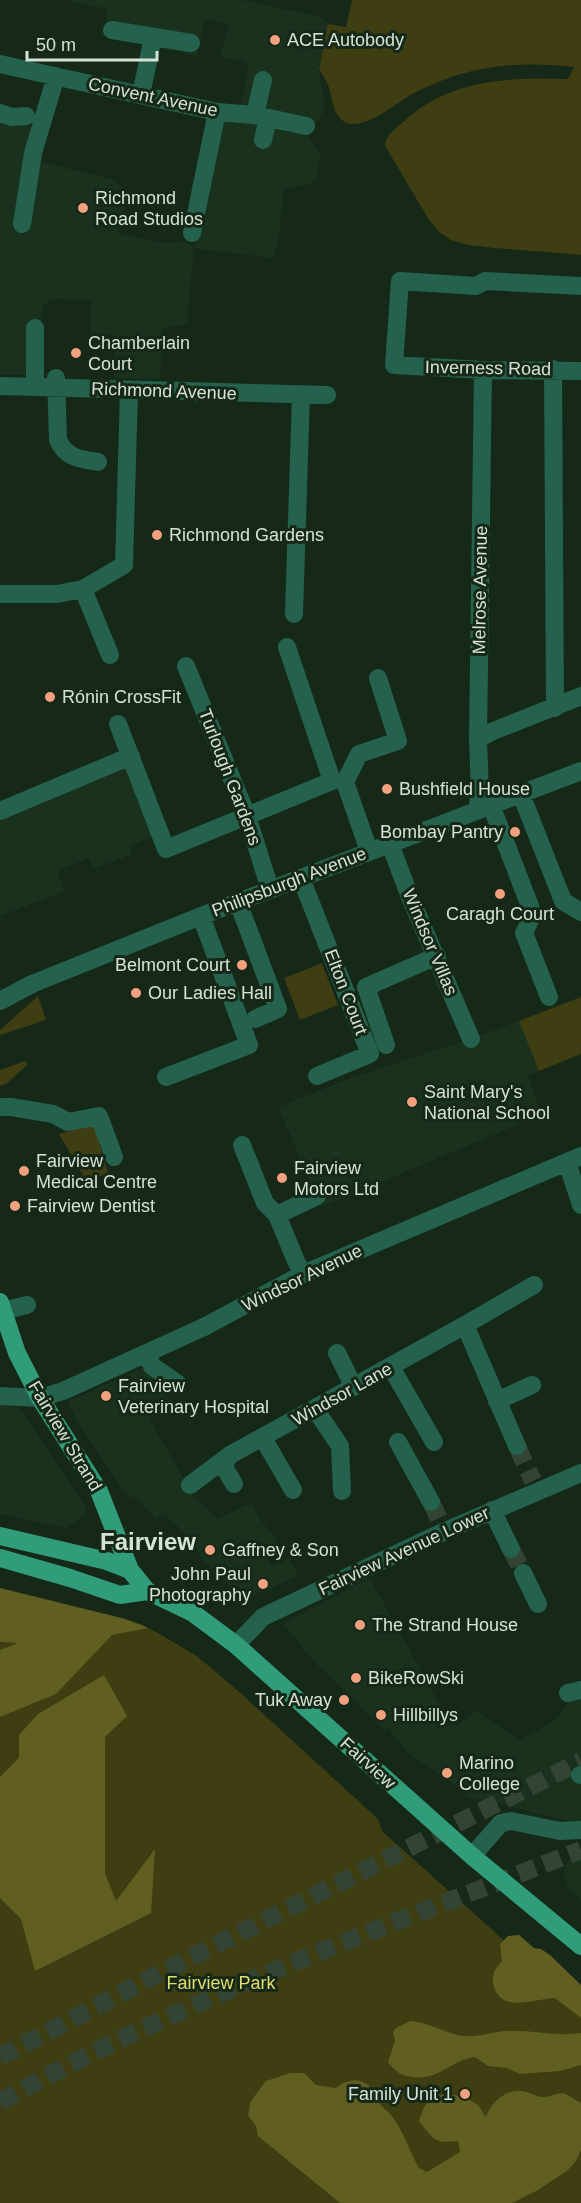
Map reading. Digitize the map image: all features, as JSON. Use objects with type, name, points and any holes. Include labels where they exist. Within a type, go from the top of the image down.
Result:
[{"type":"main road","name":"Fairview Strand","points":[[1,1307],[17,1353],[39,1398],[99,1491],[130,1570],[147,1592]]},
{"type":"main road","points":[[0,1536],[107,1561],[130,1570]]},
{"type":"main road","points":[[0,1558],[120,1595],[147,1592]]},
{"type":"main road","name":"Fairview","points":[[147,1592],[193,1613],[236,1645],[472,1856],[581,1946]]},
{"type":"street","points":[[112,30],[191,43]]},
{"type":"street","points":[[141,94],[153,37]]},
{"type":"street","name":"Convent Avenue","points":[[0,64],[217,112],[262,117],[306,126]]},
{"type":"street","points":[[22,224],[33,153],[56,76]]},
{"type":"street","points":[[263,80],[263,140]]},
{"type":"street","points":[[192,233],[217,112]]},
{"type":"street","points":[[0,113],[12,117],[26,116]]},
{"type":"street","name":"Inverness Road","points":[[581,286],[485,281],[476,286],[400,282],[394,365],[483,370],[581,371]]},
{"type":"street","points":[[35,328],[35,387]]},
{"type":"street","points":[[554,369],[555,708]]},
{"type":"street","name":"Melrose Avenue","points":[[483,370],[478,739],[480,793],[484,808]]},
{"type":"street","points":[[56,382],[58,440],[62,448],[76,458],[98,462]]},
{"type":"street","name":"Richmond Avenue","points":[[0,386],[35,387],[56,382],[129,390],[327,395]]},
{"type":"street","points":[[0,594],[57,594],[83,589],[124,565],[129,390]]},
{"type":"street","points":[[294,614],[301,395]]},
{"type":"street","points":[[83,589],[110,655]]},
{"type":"street","points":[[118,724],[166,849],[332,781],[287,647]]},
{"type":"street","name":"Turlough Gardens","points":[[186,666],[247,816],[270,890]]},
{"type":"street","points":[[369,851],[345,782],[359,754],[398,741],[378,678]]},
{"type":"street","points":[[478,739],[581,696]]},
{"type":"street","points":[[0,811],[131,756]]},
{"type":"street","name":"Philipsburgh Avenue","points":[[0,1001],[32,984],[65,979],[201,916],[581,771]]},
{"type":"street","points":[[521,794],[563,901],[581,912]]},
{"type":"street","points":[[484,808],[533,914],[524,933],[549,997]]},
{"type":"street","name":"Windsor Villas","points":[[390,844],[410,897],[471,1039]]},
{"type":"street","name":"Elton Court","points":[[301,878],[370,1054],[317,1076]]},
{"type":"street","points":[[238,902],[278,1009],[255,1019]]},
{"type":"street","points":[[166,1077],[249,1045],[201,916]]},
{"type":"street","points":[[387,1044],[366,987],[437,956]]},
{"type":"street","points":[[0,1107],[53,1114],[68,1122],[99,1116],[114,1157]]},
{"type":"street","points":[[242,1145],[265,1203],[277,1215],[303,1274]]},
{"type":"street","points":[[574,1159],[581,1204]]},
{"type":"street","name":"Windsor Avenue","points":[[39,1398],[63,1391],[204,1327],[303,1274],[574,1159]]},
{"type":"street","points":[[277,1215],[317,1196]]},
{"type":"street","name":"Windsor Lane","points":[[190,1485],[263,1438],[534,1285]]},
{"type":"street","points":[[1,1307],[27,1305]]},
{"type":"street","points":[[465,1325],[517,1446]]},
{"type":"street","points":[[147,1353],[152,1366],[178,1384]]},
{"type":"street","points":[[337,1353],[354,1387]]},
{"type":"street","points":[[391,1367],[434,1442]]},
{"type":"street","points":[[497,1401],[532,1385]]},
{"type":"street","points":[[0,1396],[39,1398]]},
{"type":"street","points":[[315,1409],[340,1446],[342,1491]]},
{"type":"street","points":[[263,1438],[293,1490]]},
{"type":"street","points":[[398,1442],[431,1502]]},
{"type":"street","points":[[226,1460],[234,1484]]},
{"type":"street","name":"Fairview Avenue Lower","points":[[236,1645],[263,1617],[441,1525],[492,1510],[535,1486],[581,1473]]},
{"type":"street","points":[[492,1510],[511,1549]]},
{"type":"street","points":[[523,1573],[538,1604]]},
{"type":"street","points":[[472,1856],[497,1826],[506,1822],[560,1831],[581,1830]]},
{"type":"shaded area","points":[[64,0],[241,0],[321,17],[328,24],[319,69],[325,109],[316,123],[306,126],[305,131],[320,153],[316,181],[284,191],[278,241],[273,258],[194,248],[224,115],[241,103],[249,66],[245,61],[220,57],[229,24],[204,19],[197,56],[102,36],[108,9]]},
{"type":"shaded area","points":[[0,115],[27,124],[37,131],[29,159],[110,179],[123,186],[126,194],[118,234],[164,243],[185,242],[194,248],[187,324],[163,328],[160,379],[114,378],[116,335],[91,334],[91,300],[51,299],[42,306],[39,375],[0,375]]},
{"type":"shaded area","points":[[130,765],[157,835],[129,846],[132,854],[94,869],[89,858],[57,871],[65,891],[0,916],[0,816]]},
{"type":"shaded area","name":"Saint Mary's National School","points":[[581,997],[581,1054],[528,1075],[541,1115],[321,1207],[278,1107],[351,1078],[471,1039]]},
{"type":"shaded area","points":[[145,1367],[174,1407],[149,1418],[194,1497],[217,1519],[251,1503],[280,1545],[264,1553],[271,1566],[290,1558],[298,1576],[248,1598],[239,1587],[234,1590],[203,1560],[187,1535],[163,1513],[156,1519],[135,1496],[130,1498],[122,1489],[67,1402]]},
{"type":"shaded area","points":[[0,1398],[12,1401],[22,1410],[86,1507],[83,1516],[66,1528],[0,1514]]},
{"type":"shaded area","points":[[370,1578],[444,1713],[457,1726],[476,1711],[520,1740],[558,1718],[567,1703],[581,1700],[581,1824],[478,1799],[476,1801],[462,1794],[463,1791],[407,1752],[388,1728],[384,1731],[315,1663],[283,1623]]},
{"type":"shaded area","points":[[0,1588],[125,1619],[148,1628],[112,1635],[56,1694],[0,1717],[0,1650],[18,1643],[0,1642]]},
{"type":"shaded area","points":[[104,1675],[127,1716],[105,1737],[105,1873],[116,1901],[155,1849],[151,1913],[35,1971],[21,1919],[0,1898],[0,1777],[19,1758],[19,1735],[38,1714]]},
{"type":"shaded area","points":[[581,1849],[581,1900],[567,1886],[564,1876],[566,1865],[573,1854]]},
{"type":"shaded area","points":[[519,1935],[534,1948],[541,1949],[550,1955],[581,1985],[581,2018],[555,1998],[520,2003],[504,2000],[498,1995],[494,1987],[493,1976],[502,1961],[500,1944],[508,1936]]},
{"type":"shaded area","points":[[410,2021],[424,2023],[464,2036],[515,2031],[581,2033],[581,2065],[560,2071],[520,2074],[507,2068],[488,2066],[475,2057],[430,2076],[407,2076],[398,2072],[388,2062],[395,2041],[393,2032]]},
{"type":"shaded area","points":[[290,2073],[304,2073],[316,2085],[336,2088],[346,2082],[357,2080],[367,2084],[375,2093],[379,2103],[396,2121],[419,2168],[427,2172],[460,2152],[458,2141],[444,2142],[435,2139],[419,2121],[426,2104],[437,2096],[444,2095],[459,2096],[473,2101],[486,2117],[495,2102],[510,2092],[522,2091],[543,2097],[564,2093],[581,2103],[581,2150],[576,2161],[568,2170],[538,2190],[512,2203],[340,2203],[258,2136],[256,2126],[248,2115],[251,2101],[266,2081]]},
{"type":"green space","points":[[352,0],[581,0],[581,255],[468,245],[451,240],[439,232],[429,220],[385,146],[387,138],[394,129],[422,107],[441,96],[502,80],[568,79],[574,67],[512,65],[473,71],[454,76],[414,93],[371,120],[353,124],[345,122],[335,110],[327,83],[319,69],[328,24],[346,27]]},
{"type":"green space","points":[[322,963],[338,1005],[300,1020],[284,978]]},
{"type":"green space","points":[[38,996],[46,1020],[0,1035],[0,1030]]},
{"type":"green space","points":[[581,997],[581,1054],[539,1071],[519,1021]]},
{"type":"green space","points":[[25,1061],[27,1065],[6,1084],[0,1086],[0,1070]]},
{"type":"green space","points":[[97,1123],[104,1137],[99,1143],[108,1173],[87,1182],[59,1134]]},
{"type":"green space","name":"Fairview Park","points":[[0,1588],[141,1624],[198,1657],[378,1819],[382,1831],[509,1945],[581,1997],[581,2203],[0,2203]]},
{"type":"tunnel","points":[[517,1446],[533,1481]]},
{"type":"tunnel","points":[[431,1502],[439,1519]]},
{"type":"tunnel","points":[[511,1549],[523,1573]]},
{"type":"tunnel","points":[[0,2057],[162,1972],[581,1761]]},
{"type":"tunnel","points":[[0,2102],[70,2064],[213,1997],[359,1936],[581,1850]]},
{"type":"place","name":"ACE Autobody","points":[[275,40]]},
{"type":"place","name":"Richmond Road Studios","points":[[83,208]]},
{"type":"place","name":"Chamberlain Court","points":[[76,353]]},
{"type":"place","name":"Richmond Gardens","points":[[157,535]]},
{"type":"place","name":"Rónin CrossFit","points":[[50,697]]},
{"type":"place","name":"Bushfield House","points":[[387,789]]},
{"type":"place","name":"Bombay Pantry","points":[[515,832]]},
{"type":"place","name":"Caragh Court","points":[[500,894]]},
{"type":"place","name":"Belmont Court","points":[[242,965]]},
{"type":"place","name":"Our Ladies Hall","points":[[136,993]]},
{"type":"place","name":"Saint Mary's National School","points":[[412,1102]]},
{"type":"place","name":"Fairview Medical Centre","points":[[24,1171]]},
{"type":"place","name":"Fairview Motors Ltd","points":[[282,1178]]},
{"type":"place","name":"Fairview Dentist","points":[[15,1206]]},
{"type":"place","name":"Fairview Veterinary Hospital","points":[[106,1396]]},
{"type":"place","name":"Gaffney & Son","points":[[210,1550]]},
{"type":"place","name":"John Paul Photography","points":[[263,1584]]},
{"type":"place","name":"The Strand House","points":[[360,1625]]},
{"type":"place","name":"BikeRowSki","points":[[356,1678]]},
{"type":"place","name":"Tuk Away","points":[[344,1700]]},
{"type":"place","name":"Hillbillys","points":[[381,1715]]},
{"type":"place","name":"Marino College","points":[[447,1773]]},
{"type":"place","name":"Family Unit 1","points":[[465,2094]]},
{"type":"district","name":"Fairview","points":[[148,1541]]}]
